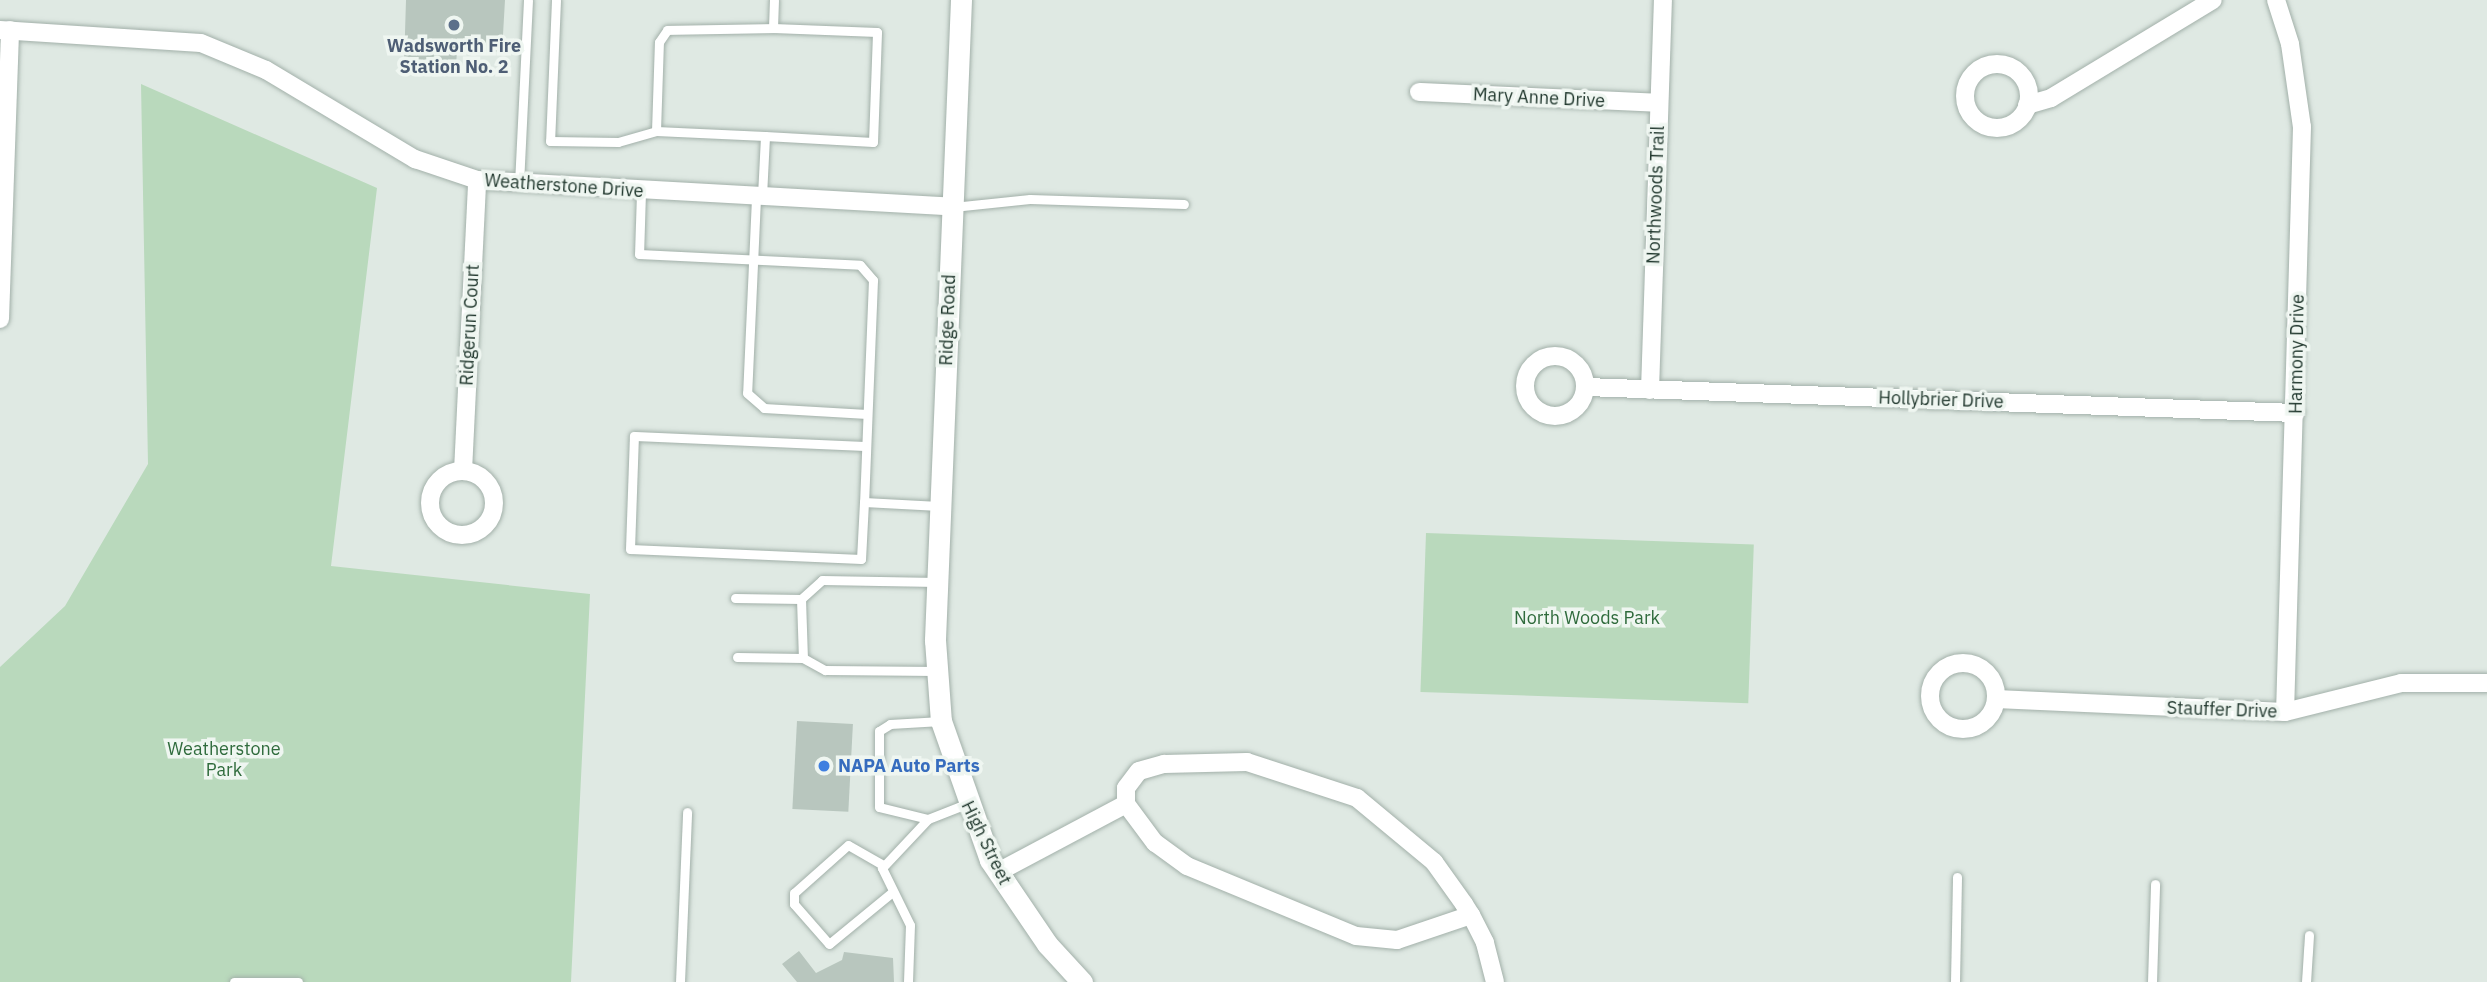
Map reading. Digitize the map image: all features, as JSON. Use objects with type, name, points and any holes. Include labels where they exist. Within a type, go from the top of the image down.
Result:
[{"type":"main road","name":"Ridge Road","points":[[935,639],[961,0]]},
{"type":"main road","name":"High Street","points":[[935,639],[941,721],[966,804],[998,872],[1047,944],[1082,982]]},
{"type":"street","name":"Northwoods Trail","points":[[1650,390],[1663,0]]},
{"type":"street","points":[[2027,105],[2051,98],[2213,0]]},
{"type":"street","name":"Harmony Drive","points":[[2276,0],[2290,44],[2302,127],[2296,413],[2285,712]]},
{"type":"street","name":"Weatherstone Drive","points":[[5,30],[201,43],[266,70],[415,159],[477,180],[519,186],[953,207]]},
{"type":"street","points":[[0,319],[5,30]]},
{"type":"street","name":"Mary Anne Drive","points":[[1419,92],[1659,103]]},
{"type":"street","name":"Ridgerun Court","points":[[463,471],[477,180]]},
{"type":"street","name":"Hollybrier Drive","points":[[1586,387],[2296,413]]},
{"type":"street","name":"Stauffer Drive","points":[[1996,699],[2285,712],[2401,683],[2487,683]]},
{"type":"street","points":[[1471,915],[1397,940],[1356,936],[1187,866],[1155,843],[1126,804],[1126,788],[1139,771],[1164,764],[1247,762],[1317,779],[1357,798],[1406,834],[1471,915],[1495,982]]},
{"type":"street","points":[[998,872],[1126,804]]},
{"type":"lane","points":[[519,186],[528,0]]},
{"type":"lane","points":[[556,0],[550,141],[618,142],[656,131],[873,142],[877,32],[774,28],[667,30],[659,42],[656,131]]},
{"type":"lane","points":[[774,0],[774,28]]},
{"type":"lane","points":[[765,136],[753,260],[747,393],[764,408],[867,414]]},
{"type":"lane","points":[[641,192],[639,254],[860,265],[873,280],[862,559],[630,549],[634,436],[866,446]]},
{"type":"lane","points":[[953,207],[1030,199],[1184,204]]},
{"type":"lane","points":[[864,502],[940,506]]},
{"type":"lane","points":[[735,598],[802,599],[822,580],[937,582]]},
{"type":"lane","points":[[802,599],[803,658]]},
{"type":"lane","points":[[737,657],[803,658],[825,670],[937,671]]},
{"type":"lane","points":[[928,819],[878,807],[879,731],[890,724],[941,721]]},
{"type":"lane","points":[[883,865],[928,819],[966,804]]},
{"type":"lane","points":[[680,982],[687,812]]},
{"type":"lane","points":[[891,893],[829,944],[794,904],[794,893],[848,845],[883,865],[891,893],[910,925],[908,982]]},
{"type":"lane","points":[[1955,982],[1957,877]]},
{"type":"lane","points":[[2152,982],[2155,884]]},
{"type":"lane","points":[[2306,982],[2309,935]]},
{"type":"lane","points":[[234,982],[298,982]]},
{"type":"green space","name":"Weatherstone Park","points":[[141,84],[377,188],[331,566],[590,594],[571,982],[0,982],[0,667],[65,606],[148,464]]},
{"type":"green space","name":"North Woods Park","points":[[1426,533],[1754,544],[1748,703],[1420,692]]},
{"type":"building","name":"Wadsworth Fire Station No. 2","points":[[406,0],[505,0],[502,52],[457,50],[456,67],[404,65]]},
{"type":"building","name":"NAPA Auto Parts","points":[[797,721],[853,724],[848,812],[792,809]]},
{"type":"building","points":[[799,951],[816,973],[842,960],[844,952],[893,958],[894,982],[797,982],[782,964]]},
{"type":"place","name":"Wadsworth Fire Station No. 2","points":[[454,25]]},
{"type":"place","name":"NAPA Auto Parts","points":[[824,766]]}]
